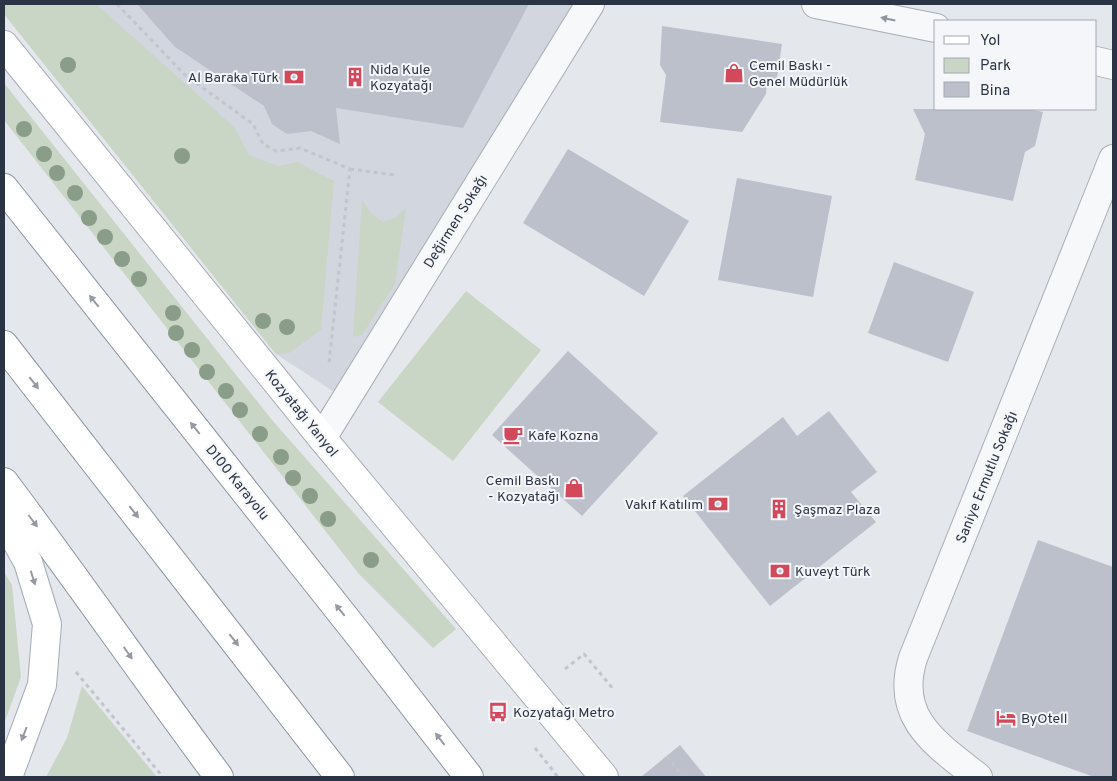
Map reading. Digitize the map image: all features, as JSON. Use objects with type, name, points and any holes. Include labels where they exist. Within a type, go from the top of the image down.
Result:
[{"type":"main road","name":"Kozyatağı Yanyol","points":[[4,45],[322,438],[604,777]]},
{"type":"main road","name":"D100 Karayolu","points":[[4,188],[470,777]]},
{"type":"main road","points":[[4,345],[340,777]]},
{"type":"main road","points":[[4,482],[73,574],[151,686],[219,777]]},
{"type":"main road","points":[[4,518],[28,562],[47,624],[42,685],[8,777]]},
{"type":"street","name":"Değirmen Sokağı","points":[[322,438],[590,4]]},
{"type":"street","points":[[816,4],[934,28]]},
{"type":"street","points":[[1097,62],[1113,65]]},
{"type":"street","name":"Saniye Ermutlu Sokağı","points":[[978,777],[944,750],[920,725],[908,698],[908,678],[917,650],[1113,159]]},
{"type":"path","points":[[117,4],[185,75],[253,124],[263,144],[276,151],[300,148],[350,169],[395,175]]},
{"type":"path","points":[[329,371],[350,169]]},
{"type":"path","points":[[565,669],[584,654],[614,690]]},
{"type":"path","points":[[70,665],[163,777]]},
{"type":"path","points":[[667,756],[684,777]]},
{"type":"shaded area","points":[[4,4],[583,4],[345,399],[276,354],[4,14]]},
{"type":"green space","points":[[4,4],[96,4],[234,127],[249,155],[278,166],[297,162],[334,181],[321,330],[289,353],[276,354],[4,14]]},
{"type":"green space","points":[[4,83],[272,420],[456,629],[433,648],[359,574],[4,120]]},
{"type":"green space","points":[[362,200],[371,213],[383,222],[397,217],[406,207],[395,284],[362,335],[353,337]]},
{"type":"green space","points":[[466,291],[541,350],[453,461],[378,402]]},
{"type":"green space","points":[[4,572],[12,585],[21,677],[4,724]]},
{"type":"green space","points":[[82,686],[157,777],[46,777],[67,738]]},
{"type":"building","name":"Nida Kule Kozyatağı","points":[[137,4],[529,4],[463,128],[336,108],[340,144],[311,131],[287,134],[272,124],[264,106],[175,47]]},
{"type":"building","points":[[662,26],[782,44],[777,78],[767,84],[766,94],[742,132],[660,122],[666,75],[660,65]]},
{"type":"building","points":[[913,109],[1032,110],[1043,112],[1035,146],[1025,152],[1013,201],[915,180],[925,134]]},
{"type":"building","points":[[568,149],[689,221],[644,296],[523,223]]},
{"type":"building","points":[[737,178],[832,196],[813,297],[718,280]]},
{"type":"building","points":[[894,262],[974,292],[948,362],[868,333]]},
{"type":"building","points":[[568,351],[658,433],[582,516],[492,435]]},
{"type":"building","name":"Şaşmaz Plaza","points":[[829,411],[877,472],[851,492],[876,522],[770,606],[683,496],[783,417],[797,436]]},
{"type":"building","points":[[1038,540],[1113,567],[1113,777],[1094,777],[967,731]]},
{"type":"building","points":[[680,745],[706,777],[641,777]]},
{"type":"place","name":"Cemil Baskı - Genel Müdürlük","points":[[734,73]]},
{"type":"place","name":"Al Baraka Türk","points":[[294,77]]},
{"type":"place","name":"Nida Kule Kozyatağı","points":[[355,77]]},
{"type":"place","name":"Kafe Kozna","points":[[513,435]]},
{"type":"place","name":"Cemil Baskı - Kozyatağı","points":[[574,488]]},
{"type":"place","name":"Vakıf Katılım","points":[[718,504]]},
{"type":"place","name":"Şaşmaz Plaza","points":[[779,509]]},
{"type":"place","name":"Kuveyt Türk","points":[[780,571]]},
{"type":"place","name":"Kozyatağı Metro","points":[[498,712]]},
{"type":"place","name":"ByOtell","points":[[1006,718]]}]
